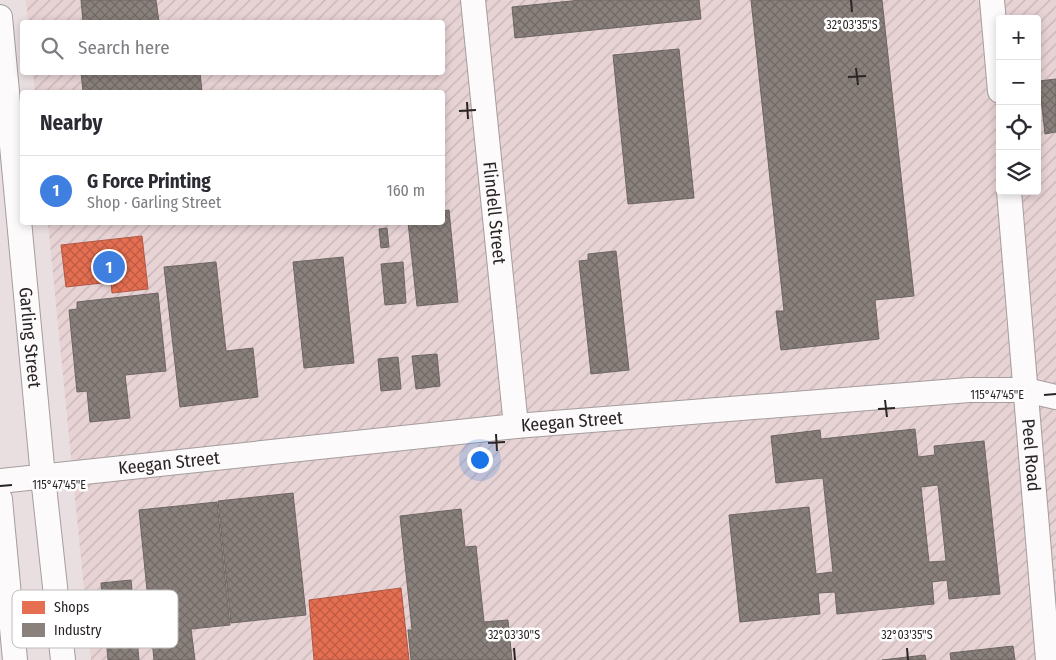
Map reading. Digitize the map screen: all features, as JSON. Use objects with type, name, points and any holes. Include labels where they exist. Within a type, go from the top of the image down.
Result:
[{"type":"street","name":"Flindell Street","points":[[473,0],[516,426]]},
{"type":"street","points":[[992,0],[997,60]]},
{"type":"street","name":"Garling Street","points":[[0,17],[55,590]]},
{"type":"street","name":"Peel Road","points":[[1008,195],[1048,660]]},
{"type":"street","name":"Keegan Street","points":[[0,481],[516,426],[969,390],[1026,390],[1056,397]]},
{"type":"street","points":[[0,498],[12,628]]},
{"type":"shaded area","points":[[26,0],[1056,0],[1056,660],[91,660],[90,648],[178,648],[178,590],[84,590],[48,225],[445,225],[445,90],[35,90],[33,75],[445,75],[445,20],[28,20]]},
{"type":"building: Shops","points":[[142,236],[148,289],[112,293],[111,282],[66,287],[61,245]]},
{"type":"building: Shops","points":[[401,588],[409,660],[314,660],[309,600]]},
{"type":"building: Industry","points":[[81,0],[156,0],[159,20],[83,20]]},
{"type":"building: Industry","points":[[581,0],[699,0],[701,19],[515,38],[512,7]]},
{"type":"building: Industry","points":[[751,0],[882,0],[914,296],[875,300],[879,339],[781,350],[776,311],[784,311]]},
{"type":"building: Industry","points":[[679,49],[694,198],[628,204],[613,55]]},
{"type":"building: Industry","points":[[81,75],[200,75],[202,90],[83,90]]},
{"type":"building: Industry","points":[[1056,79],[1056,132],[1045,134],[1041,81]]},
{"type":"building: Industry","points":[[449,210],[458,302],[417,306],[408,225],[445,225],[445,211]]},
{"type":"building: Industry","points":[[387,228],[389,247],[381,248],[379,229]]},
{"type":"building: Industry","points":[[616,251],[629,370],[591,374],[579,261],[588,260],[588,254]]},
{"type":"building: Industry","points":[[343,257],[354,363],[304,368],[293,262]]},
{"type":"building: Industry","points":[[216,262],[226,351],[253,348],[258,397],[180,407],[164,267]]},
{"type":"building: Industry","points":[[403,262],[406,303],[385,305],[381,264]]},
{"type":"building: Industry","points":[[158,293],[166,371],[125,375],[130,418],[90,422],[87,391],[77,392],[69,310],[77,309],[77,302]]},
{"type":"building: Industry","points":[[437,354],[440,386],[416,389],[412,356]]},
{"type":"building: Industry","points":[[398,357],[401,389],[381,391],[378,359]]},
{"type":"building: Industry","points":[[915,429],[918,457],[935,455],[934,446],[984,441],[1000,594],[949,599],[947,580],[932,582],[934,604],[837,614],[835,592],[818,593],[820,614],[740,622],[729,515],[809,507],[816,574],[833,572],[823,478],[776,483],[771,436],[820,430],[821,439]],"holes":[[[938,485],[946,561],[929,562],[921,487]]]},
{"type":"building: Industry","points":[[293,493],[306,615],[231,623],[218,501]]},
{"type":"building: Industry","points":[[217,502],[230,625],[191,629],[195,660],[154,660],[153,648],[178,648],[178,590],[147,590],[139,510]]},
{"type":"building: Industry","points":[[461,509],[465,547],[476,546],[484,622],[508,620],[512,660],[411,660],[408,630],[412,630],[400,516]]},
{"type":"building: Industry","points":[[131,580],[132,590],[102,590],[101,583]]},
{"type":"building: Industry","points":[[1013,646],[1015,660],[951,660],[950,653]]},
{"type":"building: Industry","points":[[107,648],[138,648],[139,660],[108,660]]},
{"type":"building: Industry","points":[[925,655],[926,660],[882,660]]},
{"type":"place","name":"G Force Printing","points":[[109,267]]}]
